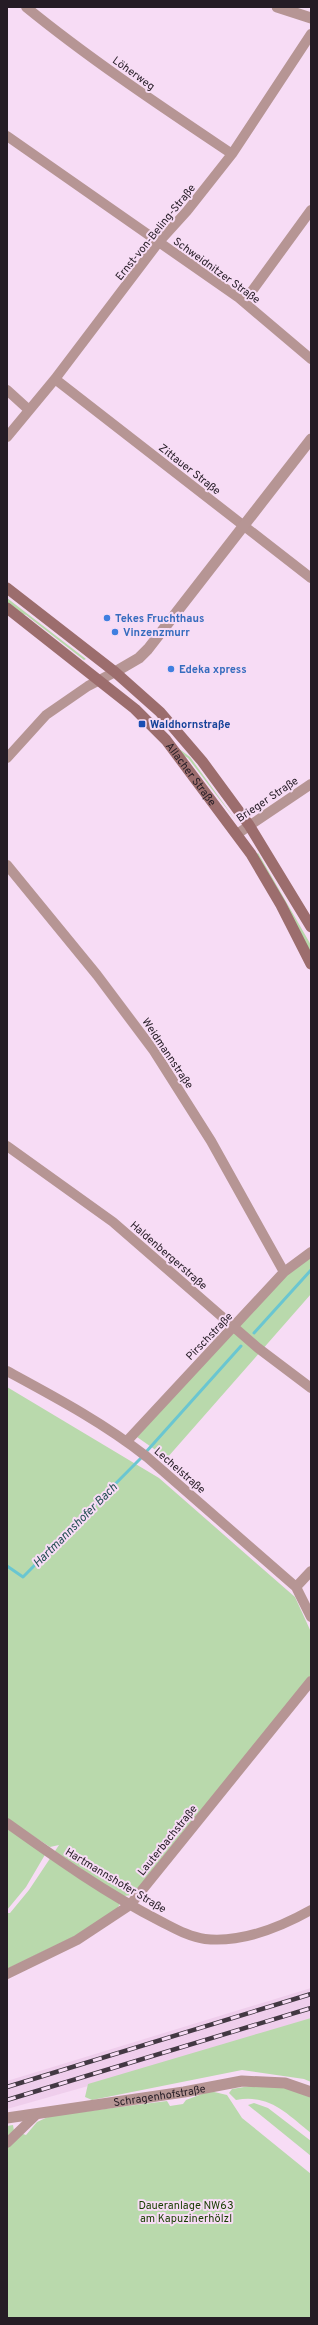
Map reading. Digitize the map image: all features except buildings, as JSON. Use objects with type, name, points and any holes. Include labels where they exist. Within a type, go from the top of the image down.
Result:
[{"type":"main road","name":"Allacher Straße","points":[[7,588],[115,672],[160,712],[202,761],[249,825],[311,927]]},
{"type":"main road","name":"Allacher Straße","points":[[7,608],[153,725],[202,786],[237,834],[281,905],[311,964]]},
{"type":"street","name":"Löherweg","points":[[26,7],[59,34],[147,97],[232,154]]},
{"type":"street","points":[[276,7],[311,18]]},
{"type":"street","name":"Ernst-von-Beling-Straße","points":[[7,437],[55,379],[158,243],[187,211],[232,154],[311,34]]},
{"type":"street","name":"Schweidnitzer Straße","points":[[7,136],[244,302],[311,359]]},
{"type":"street","points":[[244,302],[311,210]]},
{"type":"street","name":"Zittauer Straße","points":[[55,379],[311,578]]},
{"type":"street","points":[[7,390],[29,410]]},
{"type":"street","points":[[7,758],[46,715],[98,680],[134,662],[148,649],[311,439]]},
{"type":"street","name":"Brieger Straße","points":[[237,834],[311,784]]},
{"type":"street","name":"Weidmannstraße","points":[[7,864],[97,975],[154,1051],[211,1140],[284,1272]]},
{"type":"street","name":"Haldenbergerstraße","points":[[7,1146],[113,1222],[234,1327],[311,1388]]},
{"type":"street","name":"Pirschstraße","points":[[127,1441],[284,1272],[311,1252]]},
{"type":"street","name":"Lechelstraße","points":[[7,1371],[75,1408],[127,1441],[296,1587],[311,1617]]},
{"type":"street","points":[[296,1587],[311,1571]]},
{"type":"street","name":"Lauterbachstraße","points":[[7,1974],[77,1940],[130,1905],[311,1681]]},
{"type":"street","name":"Hartmannshofer Straße","points":[[7,1824],[130,1905],[181,1932],[203,1939],[226,1940],[272,1929],[311,1910]]},
{"type":"street","name":"Schragenhofstraße","points":[[7,2118],[184,2092],[242,2081],[285,2082],[311,2092]]},
{"type":"street","points":[[7,2144],[37,2114]]},
{"type":"shaded area","points":[[311,1988],[311,2023],[7,2109],[7,2081]]},
{"type":"green space","points":[[7,598],[86,659],[84,660],[26,615],[14,611],[7,605]]},
{"type":"green space","points":[[174,745],[190,757],[237,822],[188,758],[178,753]]},
{"type":"green space","points":[[258,853],[311,945],[311,958],[254,856]]},
{"type":"green space","points":[[311,1255],[311,1294],[167,1458],[137,1437],[286,1273]]},
{"type":"green space","points":[[7,1387],[159,1478],[295,1597],[311,1632],[311,1675],[132,1895],[124,1896],[117,1909],[75,1936],[7,1969],[7,1913],[10,1913],[29,1890],[59,1845],[50,1847],[7,1819]]},
{"type":"green space","points":[[7,1828],[46,1853],[26,1887],[7,1910]]},
{"type":"green space","points":[[311,2018],[311,2082],[304,2079],[242,2070],[92,2100],[85,2097],[88,2084]]},
{"type":"green space","points":[[262,2084],[280,2086],[311,2097],[311,2133],[277,2107],[259,2100],[236,2100],[229,2093],[232,2089]]},
{"type":"green space","name":"Daueranlage NW63 am Kapuzinerhölzl","points":[[210,2091],[227,2095],[242,2118],[311,2174],[311,2318],[7,2318],[7,2126],[13,2125],[14,2131],[26,2135],[37,2122],[50,2116],[167,2101],[170,2106],[183,2104],[186,2100]]},
{"type":"green space","points":[[254,2103],[268,2108],[311,2141],[311,2156],[248,2105]]},
{"type":"waterway","name":"Hartmannshofer Bach","points":[[254,1333],[311,1270]]},
{"type":"waterway","name":"Hartmannshofer Bach","points":[[146,1452],[241,1346]]},
{"type":"waterway","name":"Hartmannshofer Bach","points":[[7,1566],[23,1577],[141,1458]]},
{"type":"railway","points":[[7,2087],[311,1994]]},
{"type":"railway","points":[[7,2100],[311,2008]]},
{"type":"place","name":"Tekes Fruchthaus","points":[[107,618]]},
{"type":"place","name":"Vinzenzmurr","points":[[115,632]]},
{"type":"place","name":"Edeka xpress","points":[[171,669]]},
{"type":"place","name":"Waldhornstraße","points":[[142,724]]}]
